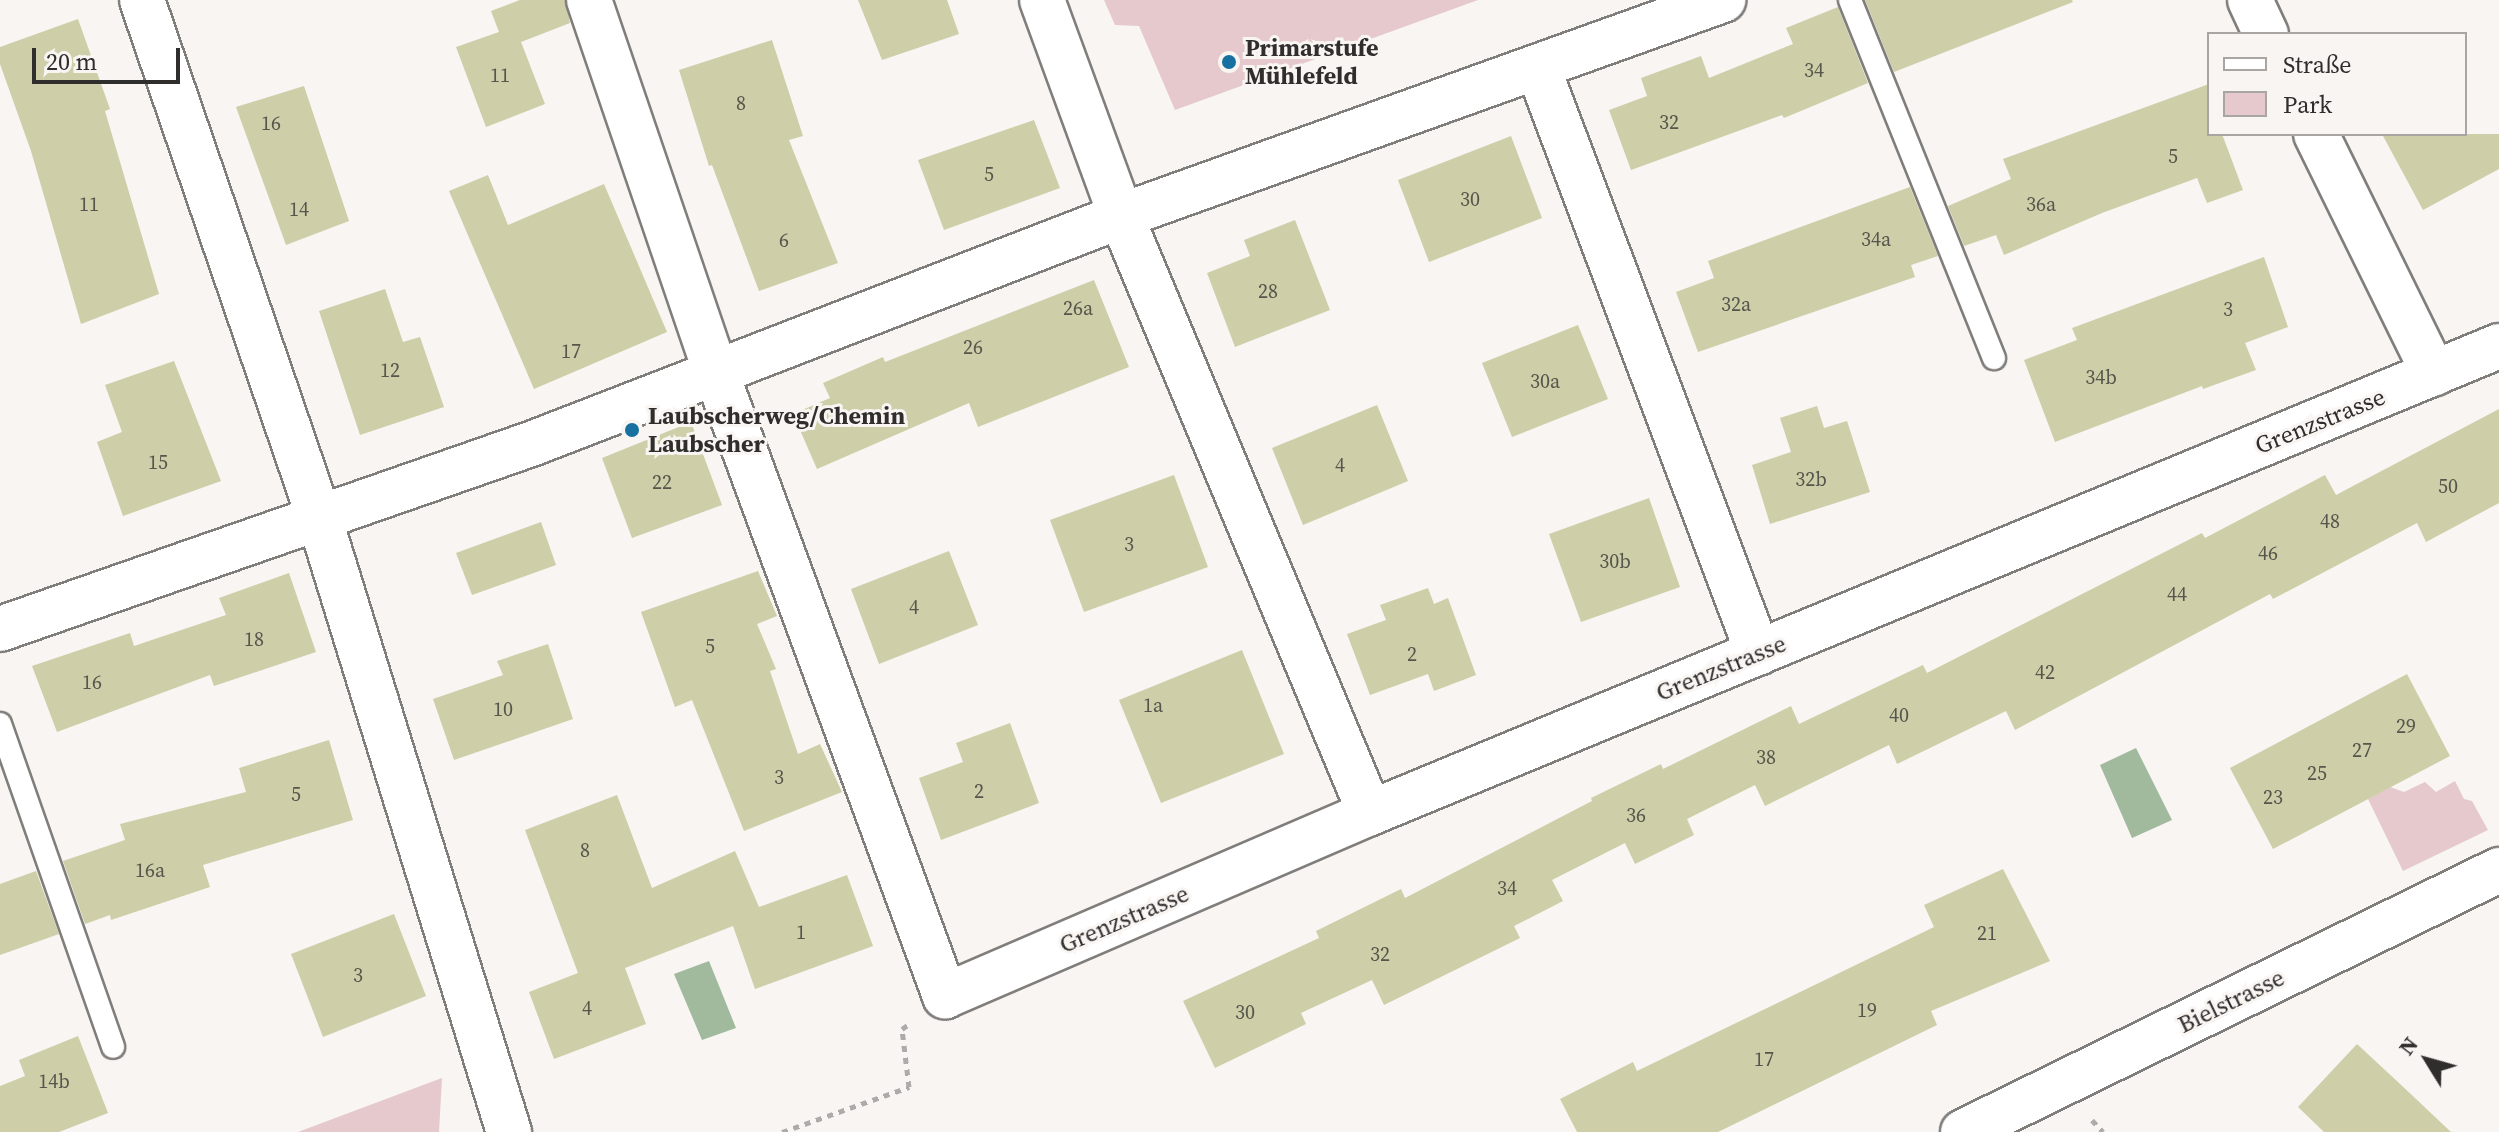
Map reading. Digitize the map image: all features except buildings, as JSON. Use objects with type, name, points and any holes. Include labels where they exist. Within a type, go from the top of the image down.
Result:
[{"type":"street","points":[[142,0],[320,520],[509,1132]]},
{"type":"street","points":[[589,0],[717,375],[945,996]]},
{"type":"street","points":[[1042,0],[1121,216],[1370,813]]},
{"type":"street","points":[[0,629],[320,520],[717,375],[1121,216],[1723,0]]},
{"type":"street","points":[[2250,0],[2265,32]]},
{"type":"street","points":[[1538,68],[1758,653]]},
{"type":"street","points":[[2317,136],[2434,374]]},
{"type":"street","name":"Grenzstrasse","points":[[945,996],[1370,813],[2499,346]]},
{"type":"street","name":"Bielstrasse","points":[[1963,1132],[2499,870]]},
{"type":"lane","points":[[1850,0],[1994,358]]},
{"type":"lane","points":[[0,724],[113,1047]]},
{"type":"path","points":[[782,1132],[909,1087],[902,1029],[945,996]]},
{"type":"path","points":[[2094,1123],[2103,1132]]},
{"type":"green space","name":"Primarstufe Mühlefeld","points":[[1104,0],[1478,0],[1175,110],[1139,26],[1115,25]]},
{"type":"green space","points":[[2455,781],[2464,799],[2472,801],[2488,830],[2403,871],[2368,799],[2390,787],[2404,792],[2425,782],[2436,792]]},
{"type":"green space","points":[[442,1078],[439,1132],[298,1132]]},
{"type":"shaded area","points":[[2136,748],[2172,820],[2132,838],[2100,765]]},
{"type":"shaded area","points":[[709,961],[736,1028],[702,1040],[674,974]]},
{"type":"place","name":"Primarstufe Mühlefeld","points":[[1229,62]]},
{"type":"place","name":"Laubscherweg/Chemin Laubscher","points":[[632,430]]}]
